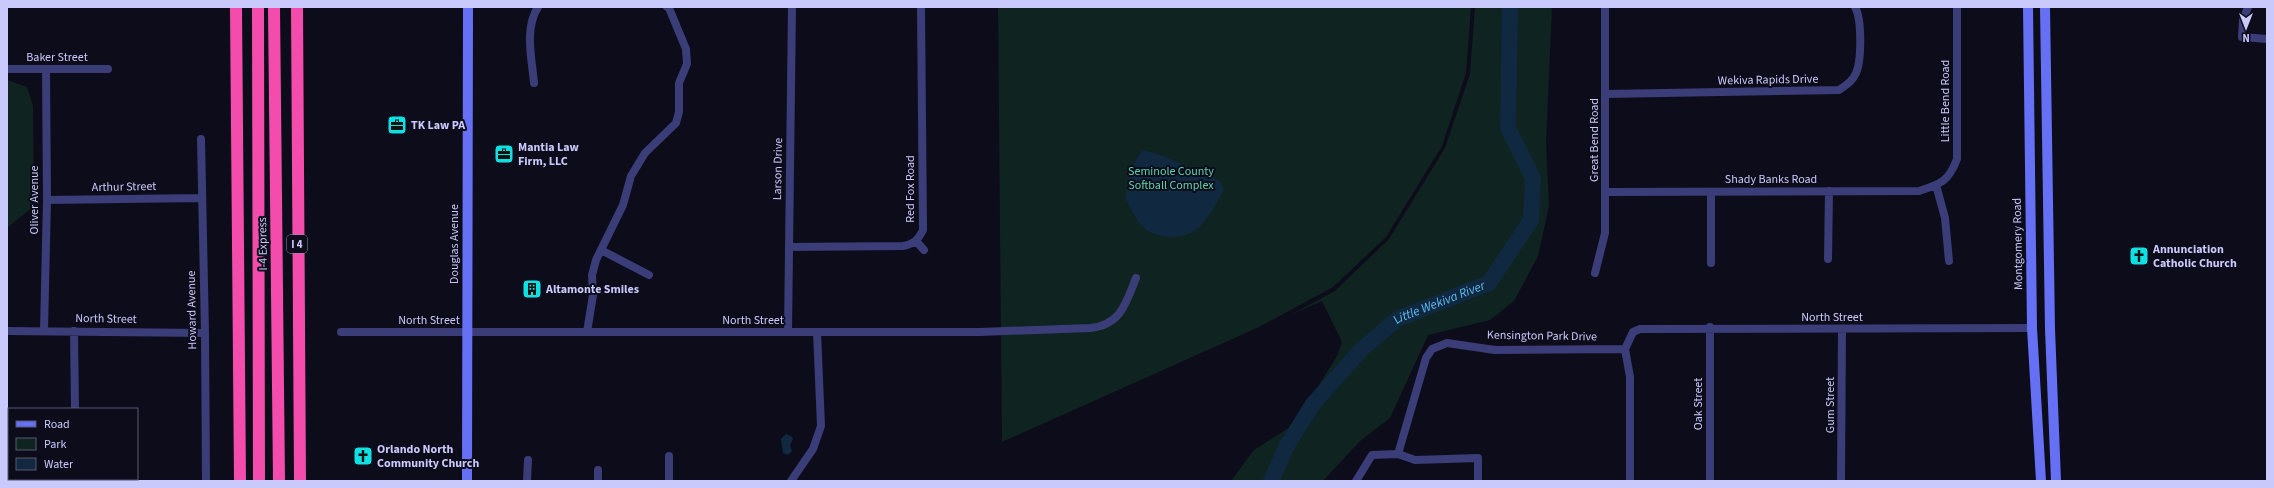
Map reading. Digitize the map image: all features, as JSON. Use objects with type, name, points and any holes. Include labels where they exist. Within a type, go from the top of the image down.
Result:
[{"type":"highway","points":[[236,7],[240,481]]},
{"type":"highway","name":"I-4 Express","points":[[258,7],[259,481]]},
{"type":"highway","name":"I-4 Express","points":[[274,7],[279,481]]},
{"type":"highway","name":"I 4","points":[[297,7],[300,481]]},
{"type":"main road","name":"Douglas Avenue","points":[[467,481],[466,332],[468,7]]},
{"type":"main road","name":"Montgomery Road","points":[[2028,7],[2032,328],[2041,481]]},
{"type":"main road","points":[[2045,7],[2050,329],[2056,481]]},
{"type":"street","points":[[534,83],[530,41],[531,23],[538,7]]},
{"type":"street","points":[[587,332],[593,295],[592,275],[601,250],[623,205],[631,176],[645,153],[676,123],[679,112],[679,84],[687,64],[686,49],[669,8],[667,7]]},
{"type":"street","name":"Larson Drive","points":[[788,332],[792,7]]},
{"type":"street","name":"Red Fox Road","points":[[916,241],[923,230],[921,7]]},
{"type":"street","name":"Great Bend Road","points":[[1595,272],[1605,233],[1605,7]]},
{"type":"street","name":"Wekiva Rapids Drive","points":[[1605,94],[1839,90],[1855,77],[1860,65],[1859,20],[1855,7]]},
{"type":"street","name":"Little Bend Road","points":[[1936,186],[1947,179],[1957,158],[1957,7]]},
{"type":"street","points":[[2248,7],[2243,20],[2242,37],[2267,38]]},
{"type":"street","name":"Baker Street","points":[[7,68],[108,69]]},
{"type":"street","name":"Oliver Avenue","points":[[44,331],[47,200],[46,69]]},
{"type":"street","name":"Howard Avenue","points":[[200,139],[205,333],[206,481]]},
{"type":"street","points":[[1936,186],[1945,218],[1950,261]]},
{"type":"street","name":"Shady Banks Road","points":[[1606,192],[1919,191],[1936,186]]},
{"type":"street","points":[[1828,259],[1829,191]]},
{"type":"street","points":[[1711,192],[1711,263]]},
{"type":"street","name":"Arthur Street","points":[[47,200],[202,198]]},
{"type":"street","points":[[789,247],[903,246],[916,241],[924,250]]},
{"type":"street","points":[[601,250],[649,275]]},
{"type":"street","name":"North Street","points":[[341,332],[980,332],[1104,327],[1120,314],[1136,278]]},
{"type":"street","name":"North Street","points":[[1625,349],[1633,332],[1640,329],[1710,327],[1842,329],[2032,328]]},
{"type":"street","name":"Oak Street","points":[[1710,327],[1710,481]]},
{"type":"street","name":"Gum Street","points":[[1842,329],[1842,481]]},
{"type":"street","name":"North Street","points":[[7,331],[205,333]]},
{"type":"street","points":[[74,331],[75,408]]},
{"type":"street","points":[[790,481],[813,449],[821,426],[817,332]]},
{"type":"street","name":"Kensington Park Drive","points":[[1398,454],[1426,358],[1438,345],[1447,343],[1495,350],[1625,349]]},
{"type":"street","points":[[1625,349],[1630,377],[1630,481]]},
{"type":"street","points":[[1356,481],[1372,455],[1398,454],[1415,460],[1478,458],[1478,481]]},
{"type":"street","points":[[669,456],[669,481]]},
{"type":"street","points":[[527,481],[528,460]]},
{"type":"street","points":[[598,470],[598,481]]},
{"type":"green space","name":"Seminole County Softball Complex","points":[[998,7],[1471,7],[1466,73],[1442,146],[1386,237],[1333,287],[1259,327],[1002,442]]},
{"type":"green space","points":[[1475,7],[1552,7],[1546,142],[1549,206],[1538,256],[1514,301],[1490,320],[1428,335],[1390,418],[1360,441],[1323,481],[1231,481],[1254,450],[1295,424],[1337,356],[1342,342],[1322,301],[1290,315],[1335,291],[1389,239],[1445,148],[1470,74]]},
{"type":"green space","points":[[7,80],[27,87],[33,106],[34,206],[7,228]]},
{"type":"water","points":[[1143,150],[1158,154],[1220,181],[1224,190],[1207,218],[1195,231],[1182,236],[1161,236],[1144,228],[1135,216],[1125,198],[1132,166]]},
{"type":"water","points":[[786,434],[791,436],[793,439],[790,445],[792,451],[788,455],[783,453],[781,439]]},
{"type":"waterway","name":"Little Wekiva River","points":[[1271,481],[1286,447],[1313,404],[1362,349],[1397,319],[1489,283],[1531,220],[1533,178],[1508,128],[1510,7]]},
{"type":"place","name":"TK Law PA","points":[[397,125]]},
{"type":"place","name":"Mantia Law Firm, LLC","points":[[504,154]]},
{"type":"place","name":"Annunciation Catholic Church","points":[[2139,256]]},
{"type":"place","name":"Altamonte Smiles","points":[[532,289]]},
{"type":"place","name":"Orlando North Community Church","points":[[363,456]]}]
